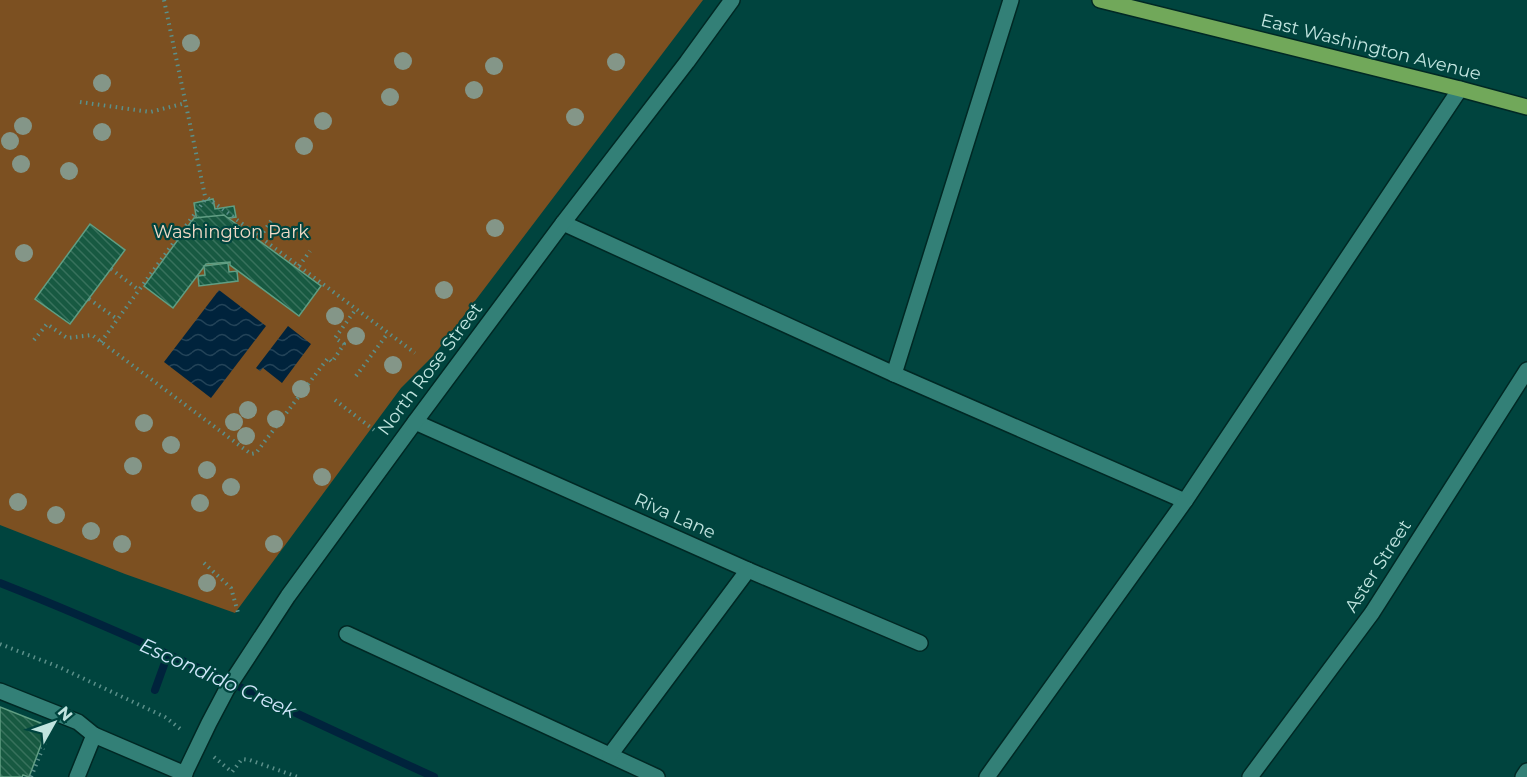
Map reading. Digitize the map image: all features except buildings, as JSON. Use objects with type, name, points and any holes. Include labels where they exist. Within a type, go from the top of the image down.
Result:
[{"type":"main road","name":"East Washington Avenue","points":[[1100,0],[1527,107]]},
{"type":"street","name":"North Rose Street","points":[[184,776],[227,689],[288,596],[563,223],[732,0]]},
{"type":"street","points":[[894,374],[1011,0]]},
{"type":"street","points":[[987,777],[1185,501],[1460,89]]},
{"type":"street","points":[[563,223],[894,374],[1185,501]]},
{"type":"street","name":"Aster Street","points":[[1250,777],[1372,613],[1527,370]]},
{"type":"street","name":"Riva Lane","points":[[415,422],[748,570],[920,643]]},
{"type":"street","points":[[610,755],[748,570]]},
{"type":"street","points":[[347,634],[657,777]]},
{"type":"street","points":[[0,691],[78,722],[93,735],[184,776]]},
{"type":"street","points":[[77,777],[93,735]]},
{"type":"street","points":[[1523,777],[1527,771]]},
{"type":"path","points":[[164,0],[205,196],[415,353]]},
{"type":"path","points":[[80,102],[150,112],[186,104]]},
{"type":"path","points":[[101,342],[207,197]]},
{"type":"path","points":[[260,237],[271,221]]},
{"type":"path","points":[[299,266],[310,251]]},
{"type":"path","points":[[111,269],[139,290]]},
{"type":"path","points":[[89,299],[117,320]]},
{"type":"path","points":[[34,340],[48,324],[68,338],[92,335],[251,454],[256,453],[327,358],[332,362],[344,344],[335,338],[356,309]]},
{"type":"path","points":[[356,376],[388,333]]},
{"type":"path","points":[[334,400],[374,430]]},
{"type":"path","points":[[204,563],[231,588],[239,616]]},
{"type":"path","points":[[0,644],[59,667],[165,717],[232,771],[242,759],[298,777]]},
{"type":"path","points":[[32,777],[57,713]]},
{"type":"green space","name":"Washington Park","points":[[0,0],[703,0],[434,355],[401,388],[235,613],[125,574],[0,525]]},
{"type":"water","points":[[219,290],[266,326],[211,398],[164,362]]},
{"type":"water","points":[[288,326],[311,344],[282,383],[263,368],[260,371],[256,368]]},
{"type":"waterway","name":"Escondido Creek","points":[[0,583],[164,652],[434,777]]},
{"type":"waterway","points":[[155,690],[168,654]]}]
